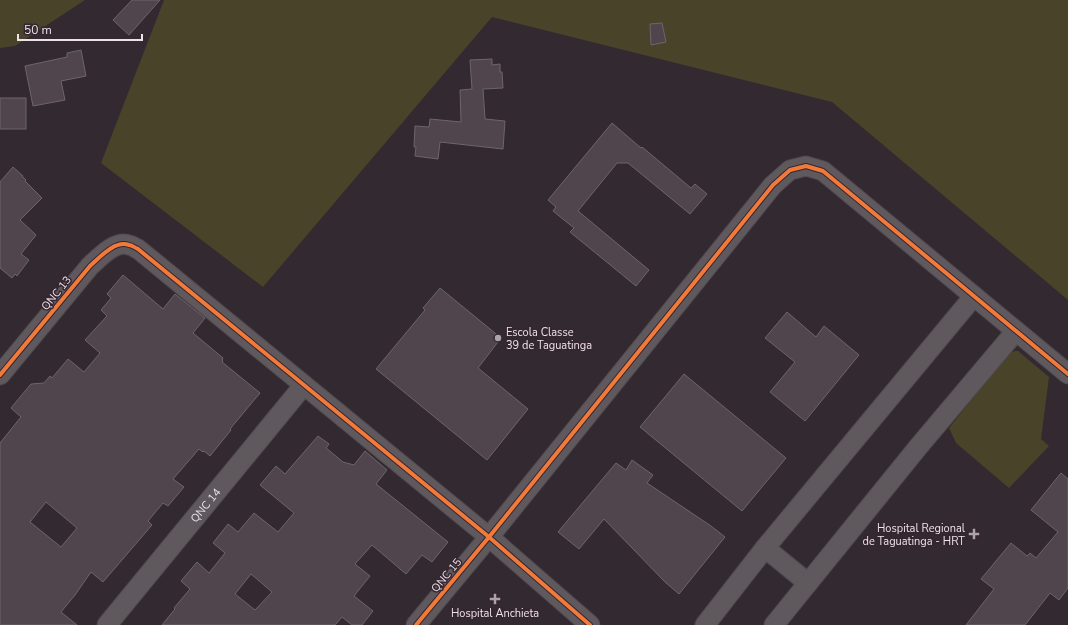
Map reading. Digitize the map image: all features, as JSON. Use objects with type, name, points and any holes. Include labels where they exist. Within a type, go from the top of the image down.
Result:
[{"type":"street","name":"QNC 15","points":[[416,625],[489,537],[768,190],[790,170],[806,166],[823,171],[1068,374]]},
{"type":"street","name":"QNC 13","points":[[0,375],[90,266],[106,251],[119,244],[128,244],[138,249],[304,385]]},
{"type":"street","points":[[705,625],[765,548],[974,296]]},
{"type":"street","points":[[774,625],[918,446],[1016,331]]},
{"type":"street","points":[[304,385],[489,537],[590,625]]},
{"type":"street","name":"QNC 14","points":[[107,625],[304,385]]},
{"type":"street","points":[[765,548],[808,583]]},
{"type":"shaded area","points":[[0,0],[85,0],[15,46],[0,48]]},
{"type":"shaded area","points":[[164,0],[1068,0],[1068,300],[832,102],[492,17],[263,287],[101,163]]},
{"type":"shaded area","points":[[1018,351],[1049,377],[1041,439],[1049,446],[1009,488],[956,443],[949,428],[1008,354]]},
{"type":"building","points":[[132,0],[160,0],[129,35],[113,20]]},
{"type":"building","points":[[662,23],[666,42],[651,45],[650,24]]},
{"type":"building","points":[[81,50],[86,76],[61,81],[65,100],[33,106],[25,66],[67,57],[67,53]]},
{"type":"building","points":[[492,59],[492,65],[500,64],[503,88],[483,89],[485,119],[505,121],[503,149],[440,142],[438,159],[415,156],[415,126],[429,127],[430,119],[461,122],[460,90],[472,89],[470,60]]},
{"type":"building","points":[[0,98],[26,98],[26,129],[0,129]]},
{"type":"building","points":[[612,123],[691,188],[695,184],[707,194],[690,214],[628,163],[617,163],[578,211],[649,270],[636,286],[570,232],[574,228],[553,211],[556,207],[548,200]]},
{"type":"building","points":[[13,167],[42,198],[20,220],[36,235],[21,254],[29,260],[17,276],[15,274],[12,278],[0,268],[0,182]]},
{"type":"building","points":[[123,275],[163,309],[175,294],[205,318],[193,333],[223,358],[222,362],[260,393],[210,456],[199,449],[173,479],[184,487],[168,506],[163,503],[148,521],[152,525],[103,582],[91,572],[61,612],[77,625],[0,625],[0,443],[21,417],[11,408],[31,384],[44,383],[50,376],[52,378],[68,359],[84,372],[100,353],[85,340],[107,316],[101,310],[111,298],[107,294]],"holes":[[[46,502],[77,528],[61,547],[30,522]]]},
{"type":"building","points":[[440,288],[501,338],[478,368],[528,409],[487,460],[376,369],[425,310],[423,308]]},
{"type":"building","points":[[787,312],[816,337],[824,326],[859,355],[805,421],[770,392],[795,362],[765,338]]},
{"type":"building","points":[[684,374],[786,458],[742,511],[640,427]]},
{"type":"building","points":[[318,436],[329,444],[326,448],[343,462],[354,465],[365,451],[387,470],[376,484],[448,542],[432,562],[422,555],[406,574],[372,545],[355,564],[370,576],[354,596],[373,611],[362,625],[352,625],[342,617],[335,625],[162,625],[190,589],[181,581],[197,562],[209,573],[225,553],[213,543],[228,524],[238,532],[254,513],[278,532],[294,513],[260,485],[276,466],[285,474]],"holes":[[[251,574],[272,592],[255,610],[235,594]]]},
{"type":"building","points":[[632,460],[653,475],[647,483],[725,537],[679,594],[665,582],[604,519],[579,549],[558,532],[616,463],[626,470]]},
{"type":"building","points":[[1061,473],[1068,479],[1068,588],[1059,600],[1050,593],[1025,625],[966,625],[994,589],[981,579],[1011,543],[1027,556],[1030,553],[1036,558],[1058,532],[1031,510]]},
{"type":"cycle path","points":[[416,625],[489,537],[773,185],[790,170],[806,166],[823,171],[1068,374]]},
{"type":"cycle path","points":[[0,375],[90,266],[113,247],[124,244],[131,245],[138,249],[489,537],[590,625]]},
{"type":"place","name":"Escola Classe 39 de Taguatinga","points":[[498,338]]},
{"type":"place","name":"Hospital Regional de Taguatinga - HRT","points":[[974,534]]},
{"type":"place","name":"Hospital Anchieta","points":[[495,599]]}]
